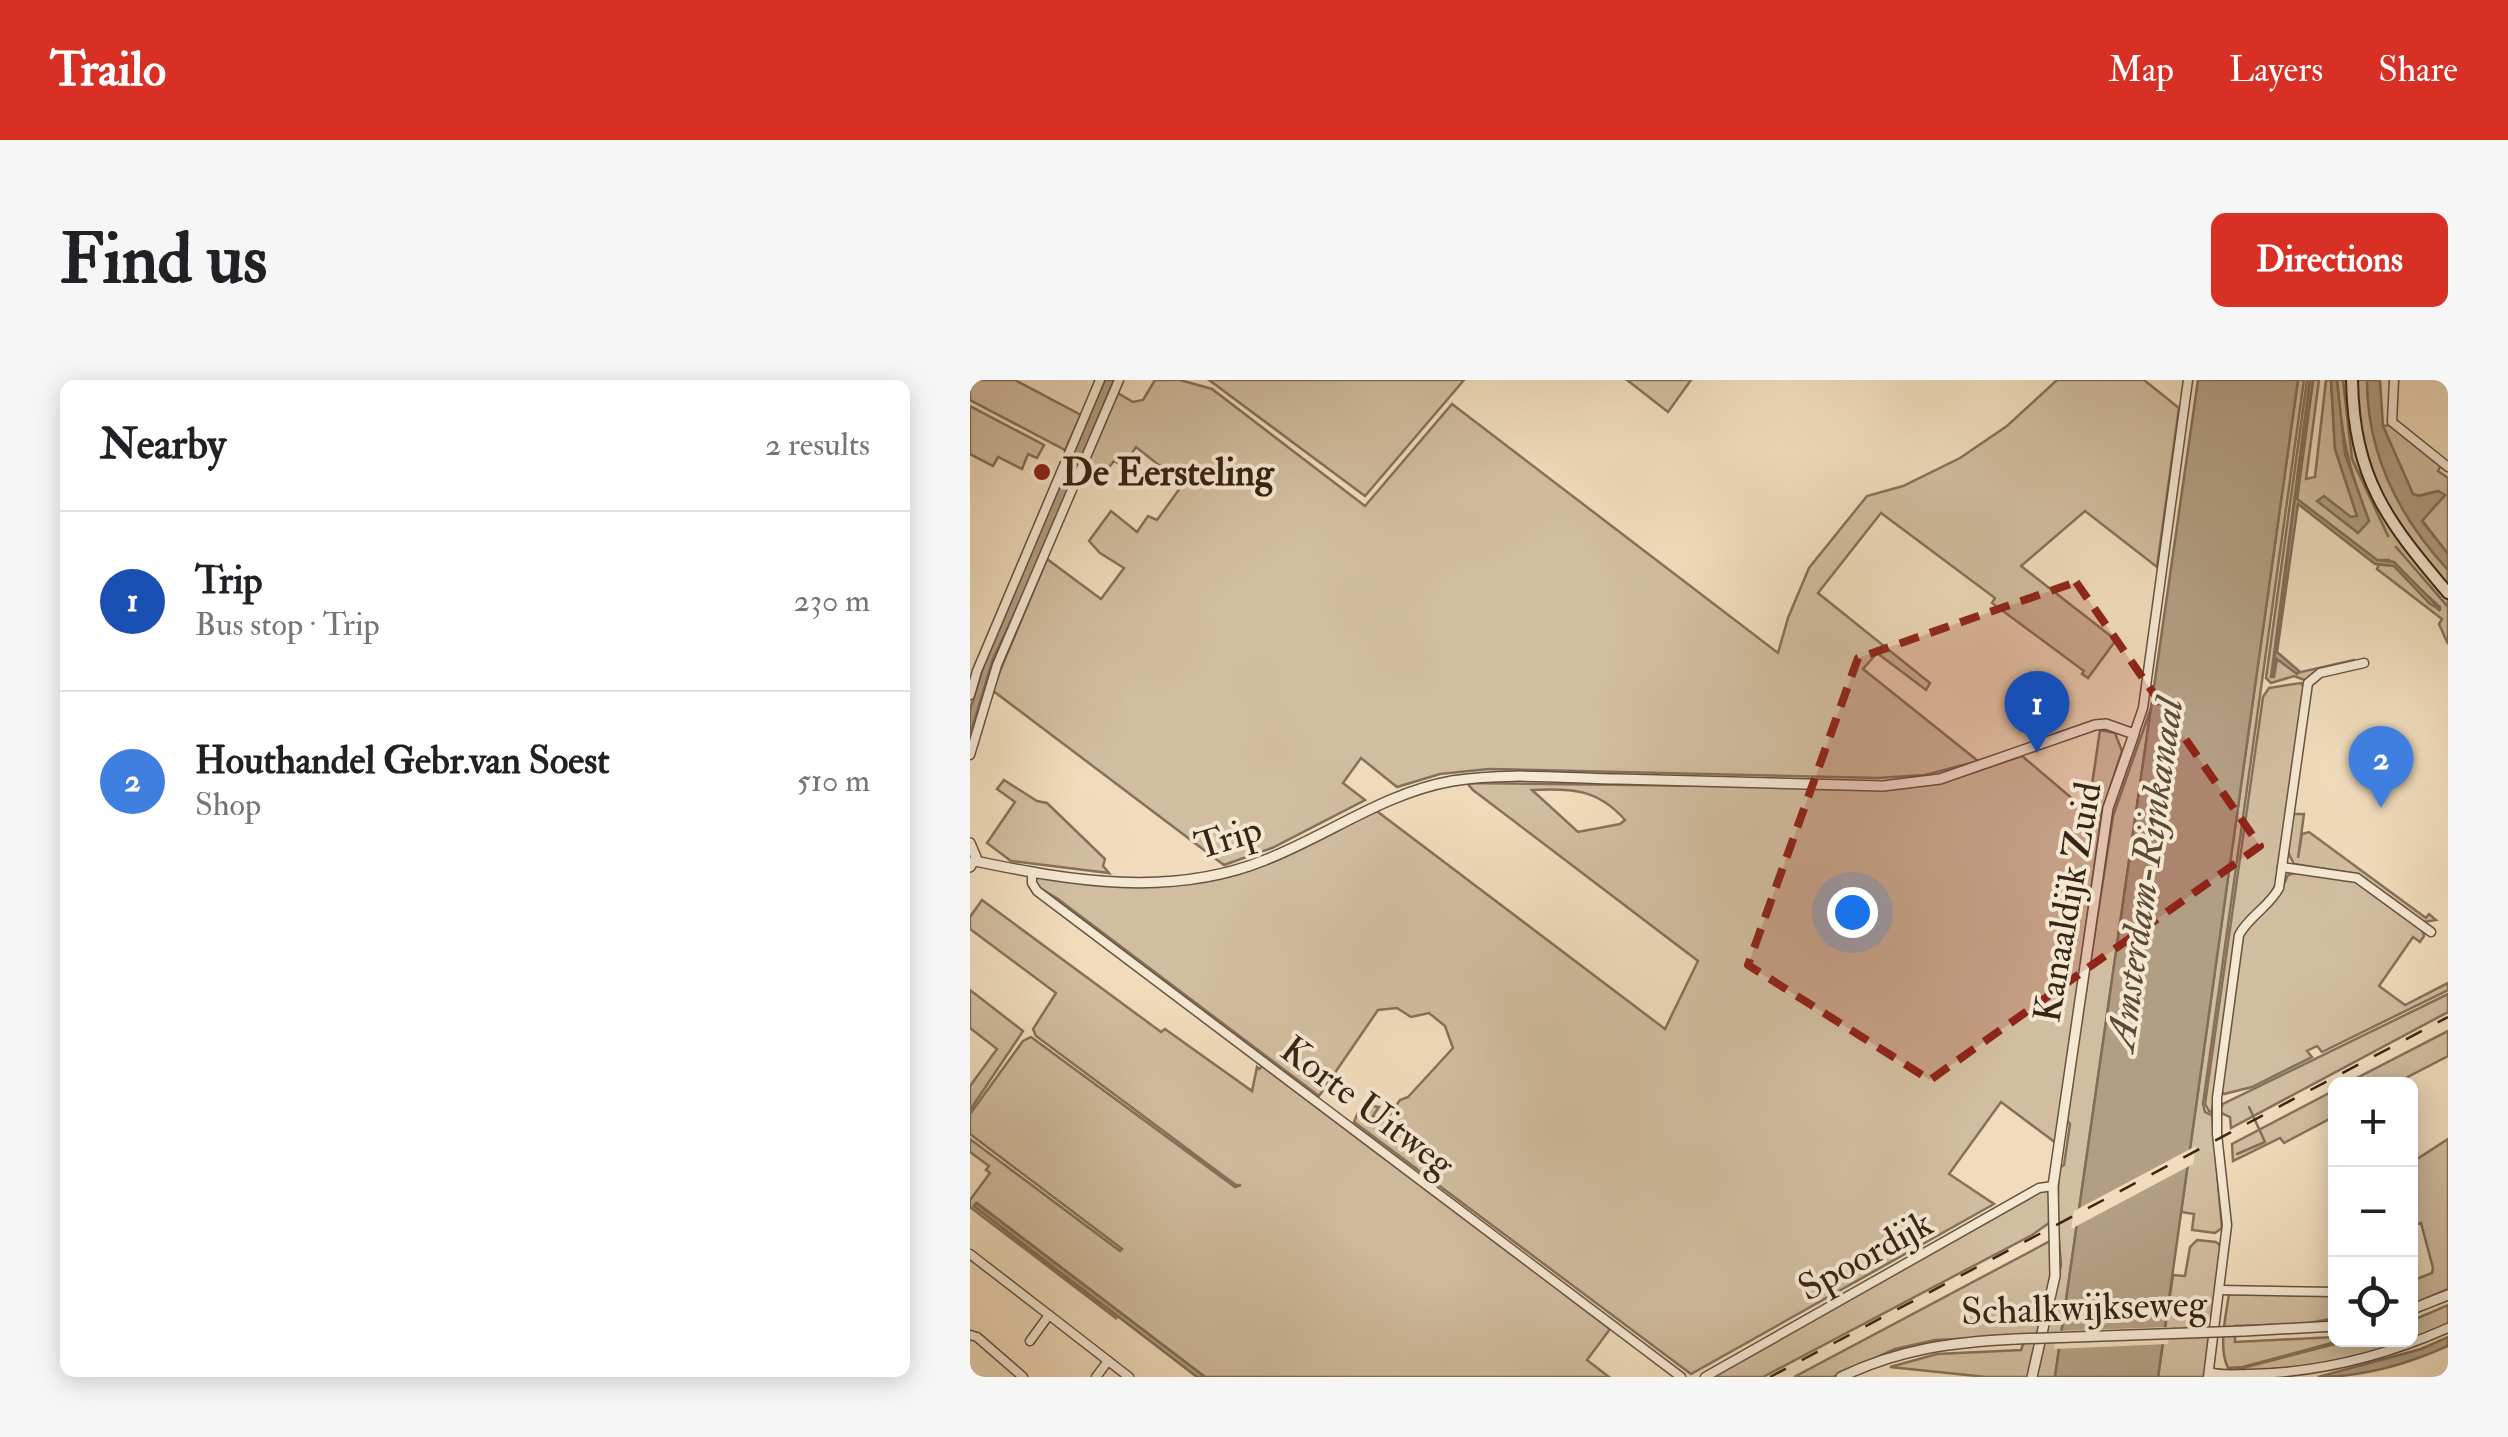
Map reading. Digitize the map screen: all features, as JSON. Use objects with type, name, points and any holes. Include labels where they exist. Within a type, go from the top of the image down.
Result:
[{"type":"main road","points":[[2352,380],[2358,442],[2382,507],[2403,541],[2448,594]]},
{"type":"street","points":[[970,695],[1100,380]]},
{"type":"street","points":[[970,755],[997,664],[1119,380]]},
{"type":"street","name":"Kanaaldijk Zuid","points":[[2032,1377],[2055,1276],[2053,1186],[2108,808],[2143,708],[2188,380]]},
{"type":"street","points":[[2394,380],[2392,422],[2448,467]]},
{"type":"street","points":[[2364,663],[2320,673],[2308,683],[2276,894],[2246,922],[2238,941],[2217,1098],[2226,1225],[2209,1374],[2312,1373],[2448,1328]]},
{"type":"street","name":"Trip","points":[[972,864],[1142,884],[1212,877],[1264,861],[1410,792],[1456,781],[1527,777],[1883,786],[1940,780],[2096,724],[2134,734]]},
{"type":"street","points":[[970,843],[976,852],[972,864]]},
{"type":"street","points":[[2282,867],[2357,878],[2431,932]]},
{"type":"street","name":"Korte Uitweg","points":[[1032,872],[1036,891],[1681,1377]]},
{"type":"street","name":"Spoordijk","points":[[1705,1377],[2039,1188],[2053,1186]]},
{"type":"street","points":[[970,1254],[1130,1377]]},
{"type":"street","points":[[2220,1290],[2328,1292]]},
{"type":"street","points":[[2418,1307],[2448,1295]]},
{"type":"street","points":[[1030,1342],[1050,1316]]},
{"type":"street","name":"Schalkwijkseweg","points":[[1841,1377],[1908,1350],[1949,1343],[2328,1326]]},
{"type":"street","points":[[970,1335],[1023,1377]]},
{"type":"street","points":[[1096,1377],[1108,1361]]},
{"type":"street","points":[[1004,1377],[1011,1368]]},
{"type":"highlighted area","points":[[2076,582],[2260,846],[1930,1080],[1748,965],[1858,658]]},
{"type":"shaded area","points":[[970,380],[1015,380],[1081,415],[1065,450],[970,400]]},
{"type":"shaded area","points":[[1155,380],[1180,380],[1212,389],[1365,506],[1452,404],[1778,653],[1809,568],[1867,496],[1903,486],[1960,458],[2007,426],[2057,380],[2144,380],[2179,408],[2157,567],[2085,511],[2021,566],[2116,640],[2088,678],[2082,674],[2084,671],[1992,603],[1995,598],[1881,513],[1818,593],[1930,683],[1926,690],[1877,653],[1863,669],[1978,761],[1925,775],[1877,778],[1489,769],[1440,774],[1397,787],[1361,758],[1343,783],[1365,800],[1272,848],[1224,865],[992,690],[1047,559],[1101,599],[1124,568],[1089,541],[1111,511],[1137,532],[1148,516],[1157,520],[1183,484],[1136,447],[1123,466],[1114,461],[1106,471],[1099,467],[1095,474],[1086,465],[1116,392],[1133,402],[1143,400]]},
{"type":"shaded area","points":[[1209,380],[1464,380],[1365,496]]},
{"type":"shaded area","points":[[1627,380],[1691,380],[1668,412]]},
{"type":"shaded area","points":[[2298,380],[2304,380],[2203,1104],[2205,1112],[2212,1115],[2222,1228],[2215,1233],[2192,1230],[2194,1214],[2181,1212]]},
{"type":"shaded area","points":[[2307,380],[2271,677],[2277,659],[2297,673],[2354,660],[2355,663],[2317,671],[2305,680],[2294,676],[2271,683],[2266,678]]},
{"type":"shaded area","points":[[2313,380],[2319,380],[2306,479],[2315,477],[2326,380],[2331,380],[2335,449],[2357,516],[2351,518],[2324,497],[2358,532],[2369,521],[2351,469],[2341,418],[2337,380],[2350,380],[2359,441],[2371,483],[2397,538],[2448,598],[2448,644],[2439,624],[2442,619],[2377,569],[2379,564],[2394,566],[2439,610],[2440,607],[2389,560],[2377,560],[2297,499]]},
{"type":"shaded area","points":[[2356,380],[2367,380],[2373,434],[2390,482],[2415,528],[2448,570],[2448,587],[2407,538],[2376,483],[2360,434]]},
{"type":"shaded area","points":[[970,406],[1044,445],[1037,458],[1028,454],[1022,469],[998,457],[993,466],[970,454]]},
{"type":"shaded area","points":[[2390,425],[2441,465],[2438,471],[2448,478],[2448,554],[2422,520],[2445,495],[2438,491],[2413,494],[2383,426]]},
{"type":"shaded area","points":[[2301,683],[2304,687],[2277,880],[2270,895],[2236,933],[2212,1112],[2205,1104],[2263,697],[2269,688]]},
{"type":"shaded area","points":[[2151,708],[2055,1377],[2036,1377],[2061,1265],[2057,1217],[2059,1168],[2064,1165],[2070,1124],[2066,1119],[2113,816]]},
{"type":"shaded area","points":[[2100,730],[2115,733],[2122,751],[2102,812],[2056,1143],[2001,1102],[1949,1174],[1994,1204],[1691,1374],[1354,1122],[1365,1105],[1379,1107],[1373,1116],[1384,1123],[1400,1100],[1408,1097],[1453,1048],[1445,1026],[1429,1013],[1411,1017],[1397,1008],[1378,1010],[1319,1096],[1035,885],[1039,876],[1144,886],[1222,878],[1280,858],[1374,809],[1665,1029],[1698,961],[1467,783],[1892,788],[1953,779],[2022,756],[2088,812]],"holes":[[[1532,790],[1571,790],[1594,796],[1625,820],[1578,832]]]},
{"type":"shaded area","points":[[1004,780],[1047,803],[1105,859],[1103,866],[1109,873],[1011,861],[987,843],[1015,802],[997,789]]},
{"type":"shaded area","points":[[2293,814],[2304,814],[2298,858],[2302,834],[2309,832],[2426,918],[2429,914],[2436,920],[2424,922],[2357,874],[2294,864],[2288,852]]},
{"type":"shaded area","points":[[2297,872],[2354,880],[2422,929],[2424,936],[2420,942],[2413,937],[2379,986],[2405,1005],[2448,983],[2448,990],[2322,1052],[2317,1046],[2307,1051],[2312,1057],[2252,1087],[2224,1094],[2221,1091],[2243,935],[2281,890],[2288,875]]},
{"type":"shaded area","points":[[982,900],[1161,1032],[1165,1029],[1252,1091],[1257,1067],[1265,1064],[1610,1329],[1587,1360],[1609,1377],[1205,1377],[977,1203],[974,1206],[1117,1319],[970,1207],[970,1200],[990,1173],[986,1170],[989,1166],[970,1152],[970,1139],[1122,1249],[970,1134],[970,1114],[1023,1041],[1031,1037],[1235,1187],[1241,1185],[1036,1036],[1033,1029],[1056,993],[970,929],[970,917]]},
{"type":"shaded area","points":[[970,990],[1023,1031],[970,1110],[970,1086],[997,1049],[970,1028]]},
{"type":"shaded area","points":[[2448,994],[2448,1012],[2231,1128],[2230,1117],[2219,1112],[2223,1104]]},
{"type":"shaded area","points":[[2448,1031],[2448,1056],[2408,1077],[2359,1077]]},
{"type":"shaded area","points":[[2328,1094],[2328,1120],[2284,1143],[2280,1138],[2233,1161],[2232,1144]]},
{"type":"shaded area","points":[[2448,1139],[2448,1289],[2418,1302],[2418,1278],[2432,1273],[2433,1268],[2421,1223],[2418,1224],[2418,1158]]},
{"type":"shaded area","points":[[2046,1189],[2050,1195],[2049,1223],[2032,1235],[1763,1377],[1711,1377],[2036,1192]]},
{"type":"shaded area","points":[[2052,1240],[2050,1278],[2029,1377],[1986,1377],[1890,1367],[1937,1354],[2021,1350],[2026,1336],[1935,1340],[1895,1349],[1833,1377],[1794,1377]]},
{"type":"shaded area","points":[[2197,1240],[2216,1242],[2222,1247],[2204,1377],[2158,1377],[2173,1275],[2185,1276],[2190,1247]]},
{"type":"shaded area","points":[[2229,1294],[2328,1296],[2328,1319],[2235,1326],[2235,1342],[2328,1337],[2328,1344],[2243,1367],[2228,1368],[2223,1341]]},
{"type":"shaded area","points":[[2448,1305],[2448,1324],[2418,1336],[2418,1318]]},
{"type":"shaded area","points":[[2328,1346],[2389,1347],[2328,1364],[2231,1371]]},
{"type":"water","points":[[1103,380],[1114,380],[1036,568],[993,659],[970,735],[970,710],[984,665]]},
{"type":"water","name":"Amsterdam-Rijnkanaal","points":[[2198,380],[2298,380],[2158,1377],[2055,1377]]},
{"type":"water","points":[[2310,380],[2297,499],[2377,560],[2394,562],[2441,610],[2430,604],[2394,566],[2375,564],[2298,504],[2277,652],[2299,671],[2297,674],[2277,659],[2272,678]]},
{"type":"water","points":[[2331,380],[2337,380],[2345,454],[2369,521],[2358,533],[2317,501],[2324,496],[2351,517],[2357,516],[2335,449]]},
{"type":"water","points":[[2367,380],[2380,380],[2383,426],[2413,494],[2438,491],[2445,495],[2422,521],[2448,554],[2448,570],[2414,528],[2389,482],[2373,433]]},
{"type":"water","points":[[976,1203],[1205,1377],[1197,1377],[974,1206]]},
{"type":"water","points":[[2448,1337],[2448,1346],[2401,1364],[2352,1375],[2318,1377],[2421,1349]]},
{"type":"pier","points":[[2196,1146],[2193,1164],[2071,1229],[2074,1211]]},
{"type":"pier","points":[[2171,1327],[2168,1344],[2054,1349],[2057,1331]]},
{"type":"waterway","points":[[2343,380],[2352,459],[2388,536]]},
{"type":"waterway","points":[[2396,547],[2448,607]]},
{"type":"waterway","points":[[2237,1154],[2265,1142],[2249,1107]]},
{"type":"railway","points":[[1770,1377],[2448,1017]]},
{"type":"place","name":"De Eersteling","points":[[1042,472]]},
{"type":"place","name":"Trip","points":[[2037,753]]},
{"type":"place","name":"Houthandel Gebr.van Soest","points":[[2381,808]]}]
